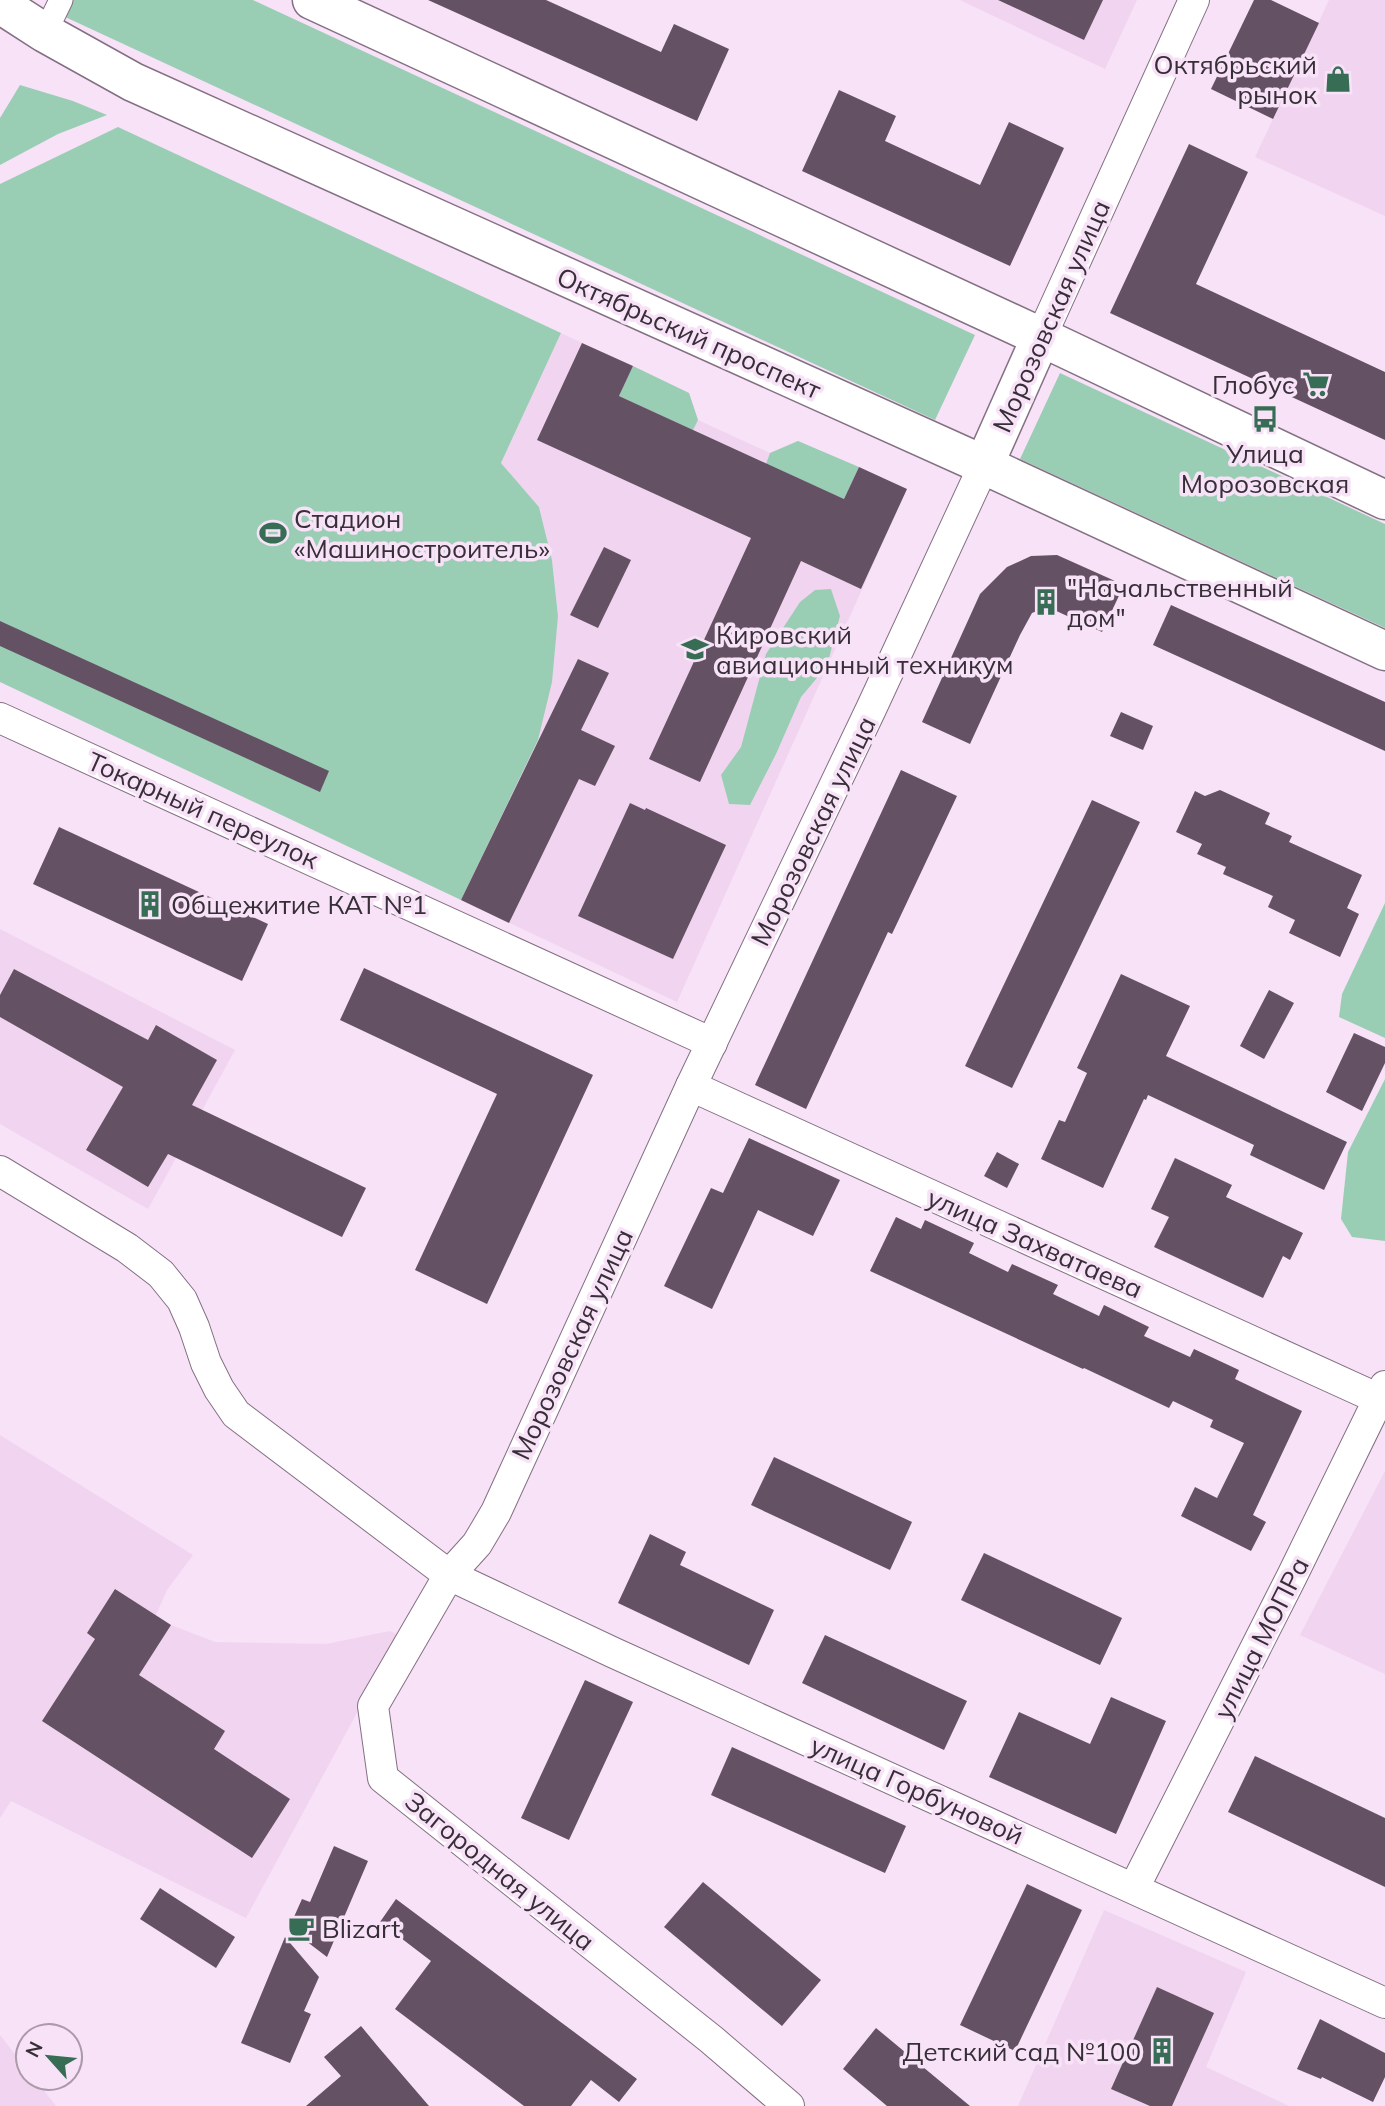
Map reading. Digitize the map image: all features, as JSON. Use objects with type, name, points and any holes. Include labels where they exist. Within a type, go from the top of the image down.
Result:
[{"type":"main road","points":[[312,0],[1041,337],[1385,500]]},
{"type":"main road","name":"Октябрьский проспект","points":[[0,4],[53,17],[133,82],[984,465],[1385,651]]},
{"type":"main road","name":"Морозовская улица","points":[[984,465],[1041,337]]},
{"type":"street","name":"Морозовская улица","points":[[1041,337],[1194,0]]},
{"type":"street","name":"Морозовская улица","points":[[449,1575],[477,1544],[496,1512],[691,1086],[984,465]]},
{"type":"street","name":"Токарный переулок","points":[[0,718],[712,1043]]},
{"type":"street","name":"улица Захватаева","points":[[691,1086],[1382,1392]]},
{"type":"street","name":"улица Горбуновой","points":[[0,1171],[127,1248],[161,1274],[182,1300],[206,1363],[219,1390],[236,1414],[449,1575],[624,1658],[1385,2003]]},
{"type":"street","name":"улица МОПРа","points":[[1134,1888],[1382,1392]]},
{"type":"street","name":"Загородная улица","points":[[449,1575],[373,1706],[383,1778],[712,2040],[789,2106]]},
{"type":"shaded area","points":[[960,0],[1137,0],[1105,69]]},
{"type":"shaded area","name":"Октябрьский рынок","points":[[1329,0],[1385,0],[1385,216],[1255,157]]},
{"type":"shaded area","name":"Кировский авиационный техникум","points":[[561,333],[689,393],[698,420],[770,453],[798,441],[907,489],[677,1002],[461,900],[538,740],[558,616],[552,560],[539,507],[501,463]]},
{"type":"shaded area","points":[[0,929],[235,1050],[148,1209],[0,1124]]},
{"type":"shaded area","points":[[0,1435],[193,1555],[167,1590],[156,1615],[171,1625],[215,1642],[326,1644],[390,1631],[399,1635],[246,1918],[11,1801],[0,1818]]},
{"type":"shaded area","points":[[1385,1471],[1385,1674],[1300,1635]]},
{"type":"shaded area","points":[[1104,1910],[1246,1972],[1206,2067],[1289,2106],[1018,2106]]},
{"type":"shaded area","points":[[0,2035],[14,2053],[14,2092],[45,2092],[56,2106],[0,2106]]},
{"type":"green space","points":[[70,0],[253,0],[975,335],[935,420],[63,16]]},
{"type":"green space","points":[[20,85],[73,101],[107,115],[58,134],[0,165],[0,118]]},
{"type":"green space","name":"Стадион «Машиностроитель»","points":[[118,127],[561,333],[501,463],[539,507],[552,560],[558,616],[552,682],[538,740],[461,900],[0,682],[0,184]]},
{"type":"green space","points":[[633,366],[689,393],[698,420],[693,430],[619,396]]},
{"type":"green space","points":[[1060,373],[1385,524],[1385,628],[1020,459]]},
{"type":"green space","points":[[798,441],[859,467],[844,499],[766,464],[770,453]]},
{"type":"green space","points":[[831,589],[840,616],[827,666],[801,697],[750,805],[729,804],[721,775],[741,747],[766,654],[800,602],[815,590]]},
{"type":"green space","points":[[1385,903],[1385,1038],[1339,1017],[1342,994]]},
{"type":"green space","points":[[1385,1079],[1385,1241],[1352,1237],[1341,1219],[1348,1152]]},
{"type":"building","points":[[428,0],[546,0],[661,52],[674,24],[729,49],[697,121]]},
{"type":"building","points":[[998,0],[1103,0],[1084,40]]},
{"type":"building","points":[[1254,0],[1271,0],[1319,23],[1273,119],[1211,89]]},
{"type":"building","points":[[839,90],[896,116],[885,141],[980,185],[1009,122],[1064,148],[1010,266],[802,171]]},
{"type":"building","points":[[1189,144],[1248,172],[1196,284],[1385,372],[1385,440],[1110,313]]},
{"type":"building","points":[[582,343],[633,366],[619,396],[844,499],[859,467],[907,489],[861,589],[801,561],[700,782],[649,759],[751,538],[537,440]]},
{"type":"building","points":[[604,547],[631,560],[598,628],[570,615]]},
{"type":"building","points":[[1057,555],[1124,585],[1102,632],[1052,609],[1032,613],[970,744],[922,722],[980,594],[1007,567],[1031,556]]},
{"type":"building","points":[[1171,605],[1385,702],[1385,751],[1153,645]]},
{"type":"building","points":[[0,621],[329,771],[320,792],[0,646]]},
{"type":"building","points":[[578,659],[609,673],[581,730],[615,746],[595,786],[579,779],[509,923],[461,900]]},
{"type":"building","points":[[1121,712],[1153,726],[1143,750],[1110,736]]},
{"type":"building","points":[[901,770],[957,796],[892,934],[888,932],[806,1109],[755,1085]]},
{"type":"building","points":[[1220,790],[1270,813],[1265,824],[1292,836],[1289,842],[1362,875],[1347,908],[1359,914],[1340,957],[1289,933],[1295,920],[1268,907],[1273,896],[1223,874],[1226,867],[1197,854],[1202,844],[1176,832],[1195,791],[1205,796]]},
{"type":"building","points":[[1092,800],[1140,822],[1012,1088],[965,1066]]},
{"type":"building","points":[[630,803],[726,845],[673,959],[578,916]]},
{"type":"building","name":"Общежитие КАТ №1","points":[[59,827],[268,924],[242,981],[33,884]]},
{"type":"building","points":[[364,968],[593,1075],[487,1304],[415,1270],[497,1094],[340,1020]]},
{"type":"building","points":[[14,969],[148,1040],[156,1025],[217,1060],[192,1105],[366,1188],[342,1237],[168,1154],[148,1187],[86,1150],[123,1087],[0,1017],[0,995]]},
{"type":"building","points":[[1121,974],[1190,1006],[1166,1056],[1347,1142],[1324,1190],[1250,1155],[1254,1145],[1148,1095],[1103,1188],[1041,1159],[1059,1120],[1065,1122],[1087,1073],[1077,1068]]},
{"type":"building","points":[[1269,990],[1294,1003],[1264,1059],[1240,1046]]},
{"type":"building","points":[[1354,1033],[1385,1047],[1385,1063],[1362,1111],[1326,1092]]},
{"type":"building","points":[[749,1138],[840,1180],[813,1236],[758,1210],[712,1309],[664,1286],[711,1188],[723,1193]]},
{"type":"building","points":[[997,1152],[1019,1164],[1007,1188],[984,1176]]},
{"type":"building","points":[[1175,1158],[1232,1185],[1226,1197],[1303,1233],[1290,1260],[1283,1256],[1263,1298],[1154,1247],[1169,1217],[1151,1209]]},
{"type":"building","points":[[896,1217],[921,1229],[925,1220],[974,1243],[969,1253],[1008,1272],[1012,1264],[1058,1285],[1053,1294],[1099,1316],[1104,1305],[1149,1327],[1144,1336],[1190,1357],[1194,1349],[1239,1370],[1235,1379],[1302,1411],[1253,1515],[1266,1522],[1251,1551],[1181,1516],[1195,1487],[1217,1498],[1244,1443],[1210,1427],[1213,1420],[1173,1401],[1169,1408],[870,1271]]},
{"type":"building","points":[[774,1457],[912,1522],[890,1570],[751,1505]]},
{"type":"building","points":[[650,1534],[686,1552],[680,1565],[774,1610],[749,1665],[618,1603]]},
{"type":"building","points":[[984,1553],[1122,1618],[1100,1665],[961,1600]]},
{"type":"building","points":[[115,1589],[171,1625],[139,1675],[225,1731],[214,1749],[290,1799],[252,1858],[42,1721],[95,1639],[87,1633]]},
{"type":"building","points":[[825,1635],[967,1701],[944,1750],[802,1683]]},
{"type":"building","points":[[585,1680],[633,1702],[569,1840],[521,1818]]},
{"type":"building","points":[[1111,1697],[1166,1721],[1116,1834],[989,1777],[1019,1712],[1090,1744]]},
{"type":"building","points":[[732,1747],[906,1826],[885,1873],[711,1795]]},
{"type":"building","points":[[1255,1756],[1385,1818],[1385,1887],[1228,1812]]},
{"type":"building","points":[[334,1846],[368,1861],[327,1957],[289,1928],[302,1899],[310,1902]]},
{"type":"building","points":[[703,1882],[821,1980],[782,2026],[664,1927]]},
{"type":"building","points":[[1027,1884],[1082,1910],[1015,2051],[960,2025]]},
{"type":"building","points":[[160,1888],[235,1937],[216,1968],[140,1919]]},
{"type":"building","points":[[396,1899],[637,2079],[619,2102],[591,2080],[571,2106],[524,2106],[395,2009],[431,1961],[380,1922]]},
{"type":"building","points":[[285,1937],[319,1977],[304,2011],[311,2014],[290,2063],[241,2043]]},
{"type":"building","name":"Детский сад №100","points":[[1157,1987],[1214,2013],[1172,2106],[1150,2106],[1111,2089]]},
{"type":"building","points":[[1320,2019],[1385,2053],[1385,2077],[1373,2102],[1322,2077],[1321,2079],[1297,2069]]},
{"type":"building","points":[[361,2026],[429,2106],[306,2106],[341,2076],[324,2057]]},
{"type":"building","points":[[876,2028],[970,2106],[887,2106],[843,2069]]},
{"type":"place","name":"Октябрьский рынок","points":[[1338,79]]},
{"type":"place","name":"Глобус","points":[[1316,384]]},
{"type":"place","name":"Улица Морозовская","points":[[1265,419]]},
{"type":"place","name":"Стадион «Машиностроитель»","points":[[273,533]]},
{"type":"place","name":"\"Начальственный дом\"","points":[[1046,602]]},
{"type":"place","name":"Кировский авиационный техникум","points":[[695,649]]},
{"type":"place","name":"Общежитие КАТ №1","points":[[150,904]]},
{"type":"place","name":"Blizart","points":[[301,1928]]},
{"type":"place","name":"Детский сад №100","points":[[1162,2051]]}]
